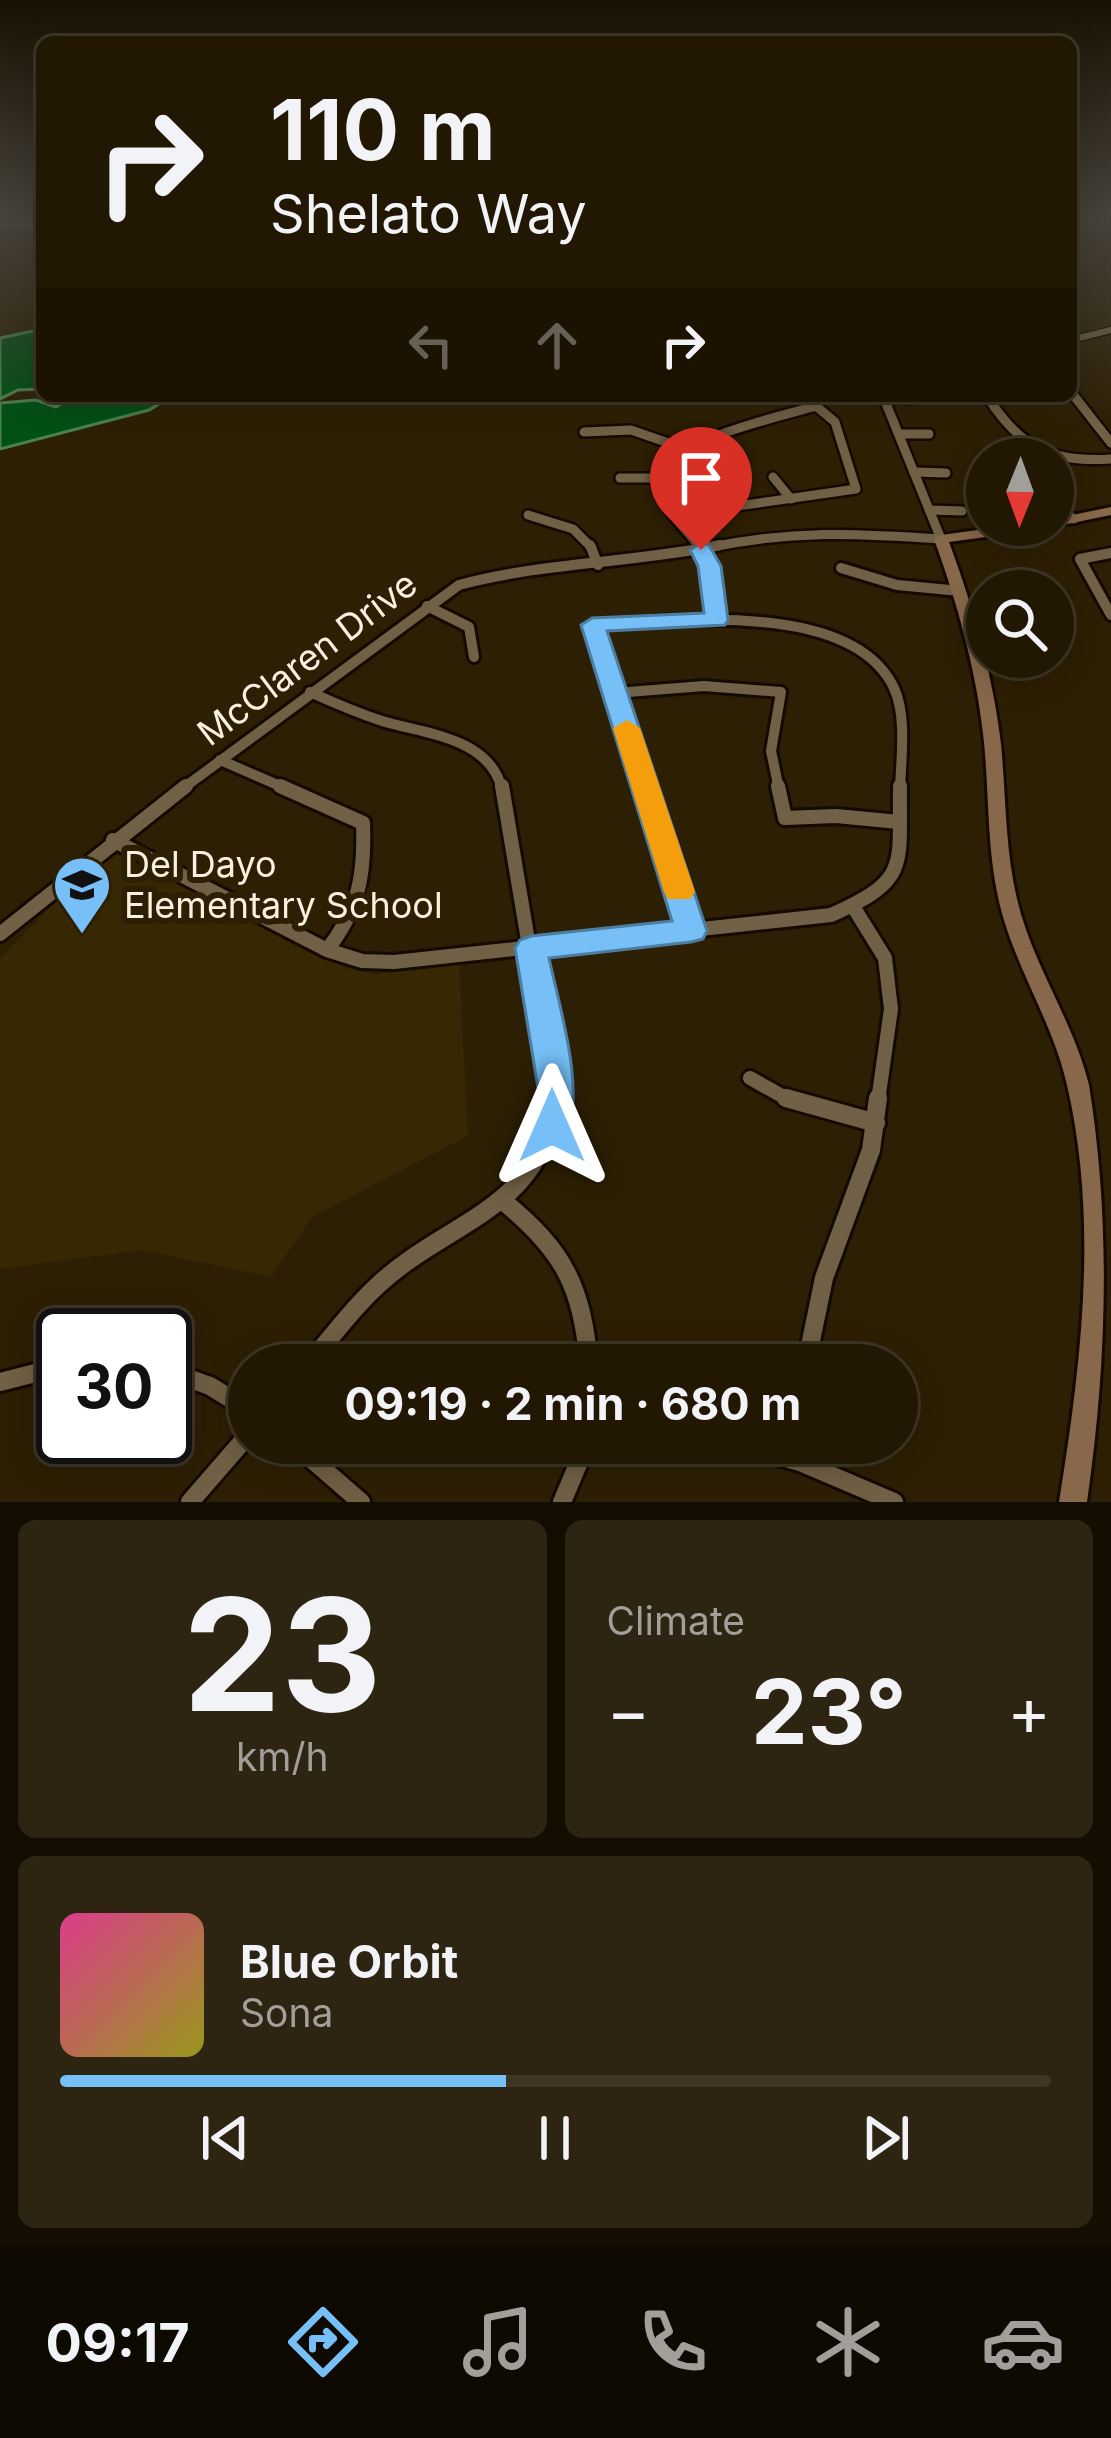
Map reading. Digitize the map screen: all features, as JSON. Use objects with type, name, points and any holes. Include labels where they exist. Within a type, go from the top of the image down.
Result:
[{"type":"street","points":[[1077,338],[1111,330]]},
{"type":"street","points":[[1077,400],[1111,443]]},
{"type":"street","points":[[886,402],[961,591],[990,724],[1008,902],[1078,1081],[1092,1159],[1097,1281],[1086,1420],[1073,1502]]},
{"type":"street","points":[[991,402],[1015,438]]},
{"type":"street","points":[[675,515],[856,489],[835,422],[816,406],[669,456],[656,478],[658,493],[710,566],[716,620]]},
{"type":"street","points":[[584,432],[631,430],[683,448]]},
{"type":"street","points":[[899,434],[929,434]]},
{"type":"street","points":[[1074,457],[1111,459]]},
{"type":"street","points":[[914,472],[946,473]]},
{"type":"street","points":[[773,477],[791,499]]},
{"type":"street","points":[[620,478],[656,478]]},
{"type":"street","points":[[929,510],[962,511]]},
{"type":"street","points":[[1074,519],[1111,511]]},
{"type":"street","points":[[528,515],[580,533],[595,547],[598,565]]},
{"type":"street","name":"McClaren Drive","points":[[0,934],[113,840],[453,588],[487,575],[598,565],[800,531],[941,539]]},
{"type":"street","points":[[941,539],[966,536]]},
{"type":"street","points":[[1110,612],[1080,559],[1111,553]]},
{"type":"street","points":[[841,568],[897,585],[961,591]]},
{"type":"street","points":[[427,606],[469,627],[474,657]]},
{"type":"street","points":[[113,840],[352,959],[394,962],[691,931],[823,916],[854,908],[876,895],[892,877],[899,856],[897,700],[884,673],[855,650],[808,629],[765,620],[592,625],[691,931]]},
{"type":"street","points":[[616,693],[704,686],[781,692],[771,751],[785,818],[836,816],[899,822]]},
{"type":"street","points":[[310,692],[367,716],[460,742],[493,766],[501,782],[556,1107],[536,1165],[503,1201],[376,1286],[326,1344]]},
{"type":"street","points":[[220,760],[363,823],[364,891],[350,922],[327,950]]},
{"type":"street","points":[[810,1344],[824,1278],[856,1200],[876,1123],[892,987],[879,944],[854,908]]},
{"type":"street","points":[[750,1078],[791,1101],[876,1123]]},
{"type":"street","points":[[503,1201],[565,1259],[582,1299],[587,1344]]},
{"type":"street","points":[[0,1382],[36,1373]]},
{"type":"street","points":[[192,1380],[228,1397]]},
{"type":"street","points":[[190,1502],[228,1459]]},
{"type":"street","points":[[317,1464],[361,1502]]},
{"type":"street","points":[[562,1502],[578,1464]]},
{"type":"street","points":[[822,1464],[894,1502]]},
{"type":"shaded area","points":[[36,330],[36,389],[18,390],[0,399],[0,338]]},
{"type":"shaded area","points":[[36,400],[56,407],[63,402],[162,402],[149,410],[0,449],[0,403]]},
{"type":"shaded area","points":[[111,854],[126,857],[345,968],[375,974],[459,964],[468,1136],[312,1217],[271,1277],[142,1250],[0,1269],[0,959],[91,865]]},
{"type":"slow traffic","points":[[627,728],[679,892]]},
{"type":"place","name":"Del Dayo Elementary School","points":[[82,936]]},
{"type":"route","points":[[552,1126],[556,1088],[531,948],[691,931],[592,625],[716,620],[710,566],[701,550]]}]
